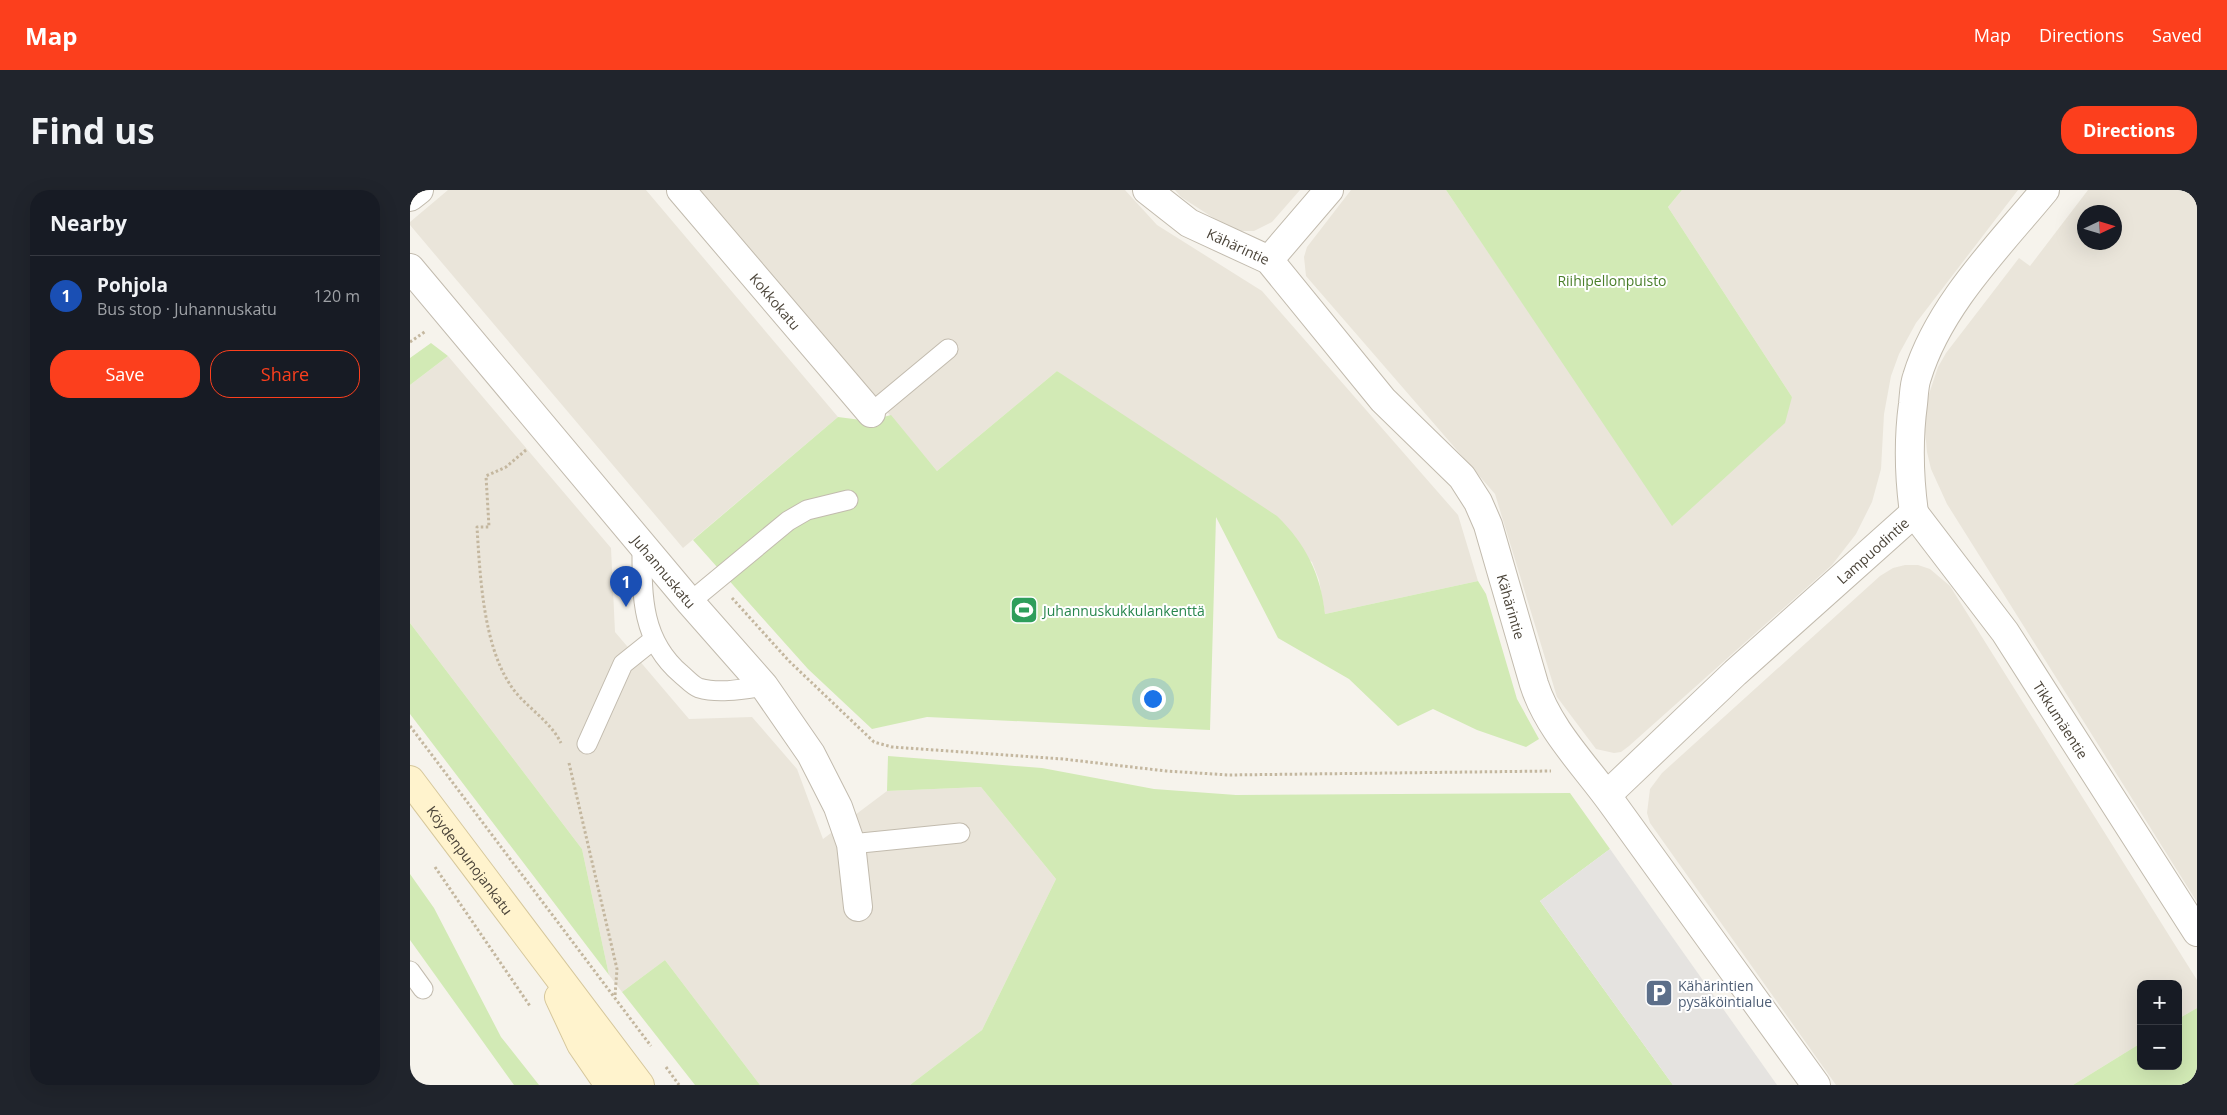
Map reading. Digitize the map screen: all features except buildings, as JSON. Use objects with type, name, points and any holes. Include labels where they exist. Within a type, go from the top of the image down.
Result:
[{"type":"main road","name":"Köydenpunojankatu","points":[[410,780],[640,1085]]},
{"type":"main road","name":"Köydenpunojankatu","points":[[531,940],[582,1044],[609,1085]]},
{"type":"street","points":[[410,197],[419,190]]},
{"type":"street","name":"Kokkokatu","points":[[681,190],[872,413]]},
{"type":"street","name":"Kähärintie","points":[[1148,190],[1189,224],[1269,260],[1383,400],[1462,477],[1488,525],[1540,704],[1551,723],[1606,795],[1816,1085]]},
{"type":"street","points":[[1269,260],[1329,190]]},
{"type":"street","name":"Lampuodintie","points":[[1606,795],[1735,673],[1914,514],[1909,477],[1908,439],[1916,378],[1926,353],[1952,304],[2045,190]]},
{"type":"street","name":"Juhannuskatu","points":[[410,268],[690,602],[764,686],[811,754],[838,807],[851,844],[858,907]]},
{"type":"street","name":"Tikkumäentie","points":[[1914,514],[2005,632],[2197,932]]},
{"type":"lane","points":[[872,413],[948,349]]},
{"type":"lane","points":[[690,602],[788,521],[807,510],[848,500]]},
{"type":"lane","points":[[642,544],[644,615],[653,640],[669,664],[697,688],[734,690],[764,686]]},
{"type":"lane","points":[[587,744],[623,664],[653,640]]},
{"type":"lane","points":[[851,844],[960,833]]},
{"type":"lane","points":[[410,970],[423,989]]},
{"type":"path","points":[[531,445],[506,467],[486,476],[489,526],[477,527],[481,597],[498,661],[505,676],[511,687],[549,724],[564,750]]},
{"type":"path","points":[[717,581],[789,661],[874,742],[892,747],[1063,759],[1166,771],[1229,775],[1563,771],[1582,763]]},
{"type":"path","points":[[410,726],[615,996],[656,1053]]},
{"type":"path","points":[[568,757],[617,969],[615,996]]},
{"type":"path","points":[[433,864],[531,1008]]},
{"type":"path","points":[[661,1061],[679,1085]]},
{"type":"shaded area","points":[[448,190],[646,190],[838,417],[683,548],[410,225],[410,222]]},
{"type":"shaded area","points":[[700,190],[1125,190],[1157,225],[1262,291],[1458,515],[1478,581],[1325,614],[1319,580],[1312,562],[1057,371],[937,471]]},
{"type":"shaded area","points":[[1175,190],[1300,190],[1272,222],[1254,231],[1238,231],[1226,226],[1181,197]]},
{"type":"shaded area","points":[[1351,190],[1446,190],[1673,525],[1792,397],[1668,207],[1682,190],[2018,190],[1916,323],[1899,354],[1891,376],[1884,414],[1881,469],[1872,502],[1856,534],[1832,565],[1629,746],[1621,752],[1614,753],[1596,749],[1557,697],[1495,494],[1306,276],[1304,257],[1307,247]]},
{"type":"shaded area","points":[[2088,190],[2197,190],[2197,902],[1947,504],[1931,469],[1925,431],[1927,400],[1938,367],[1946,353],[2019,258],[2030,266]]},
{"type":"shaded area","points":[[448,356],[611,548],[615,632],[689,719],[752,717],[797,769],[823,839],[887,791],[981,787],[1056,879],[982,1030],[910,1085],[760,1085],[665,960],[622,992],[609,975],[582,849],[410,623],[410,385]]},
{"type":"shaded area","points":[[1905,565],[1918,565],[1930,569],[1950,586],[2197,980],[2197,1008],[2182,1017],[2182,980],[2137,980],[2137,1045],[2073,1085],[1836,1085],[1650,823],[1647,813],[1650,789],[1662,773],[1880,576],[1893,568]]},
{"type":"shaded area","name":"Kähärintien pysäköintialue","points":[[1610,849],[1777,1085],[1673,1085],[1540,901]]},
{"type":"green space","name":"Riihipellonpuisto","points":[[1446,190],[1682,190],[1668,207],[1792,397],[1785,423],[1672,526]]},
{"type":"green space","points":[[431,343],[448,356],[410,385],[410,358]]},
{"type":"green space","points":[[1057,371],[1277,516],[1304,549],[1316,573],[1325,614],[1478,581],[1486,594],[1517,699],[1539,739],[1526,747],[1477,730],[1433,709],[1398,726],[1349,679],[1278,638],[1216,517],[1210,730],[927,717],[872,729],[808,669],[693,540],[838,417],[869,421],[891,415],[937,471]]},
{"type":"green space","points":[[410,623],[582,849],[609,975],[410,714]]},
{"type":"green space","points":[[888,756],[1042,768],[1154,789],[1236,795],[1570,793],[1610,849],[1540,901],[1673,1085],[910,1085],[982,1030],[1056,879],[981,787],[887,791]]},
{"type":"green space","points":[[410,874],[434,908],[501,1037],[539,1085],[514,1085],[410,940]]},
{"type":"green space","points":[[665,960],[760,1085],[695,1085],[622,992]]},
{"type":"green space","points":[[2197,1008],[2197,1085],[2073,1085],[2137,1045],[2137,1070],[2182,1070],[2182,1017]]},
{"type":"place","name":"Pohjola","points":[[626,607]]},
{"type":"place","name":"Juhannuskukkulankenttä","points":[[1024,610]]},
{"type":"place","name":"Kähärintien pysäköintialue","points":[[1659,993]]}]
